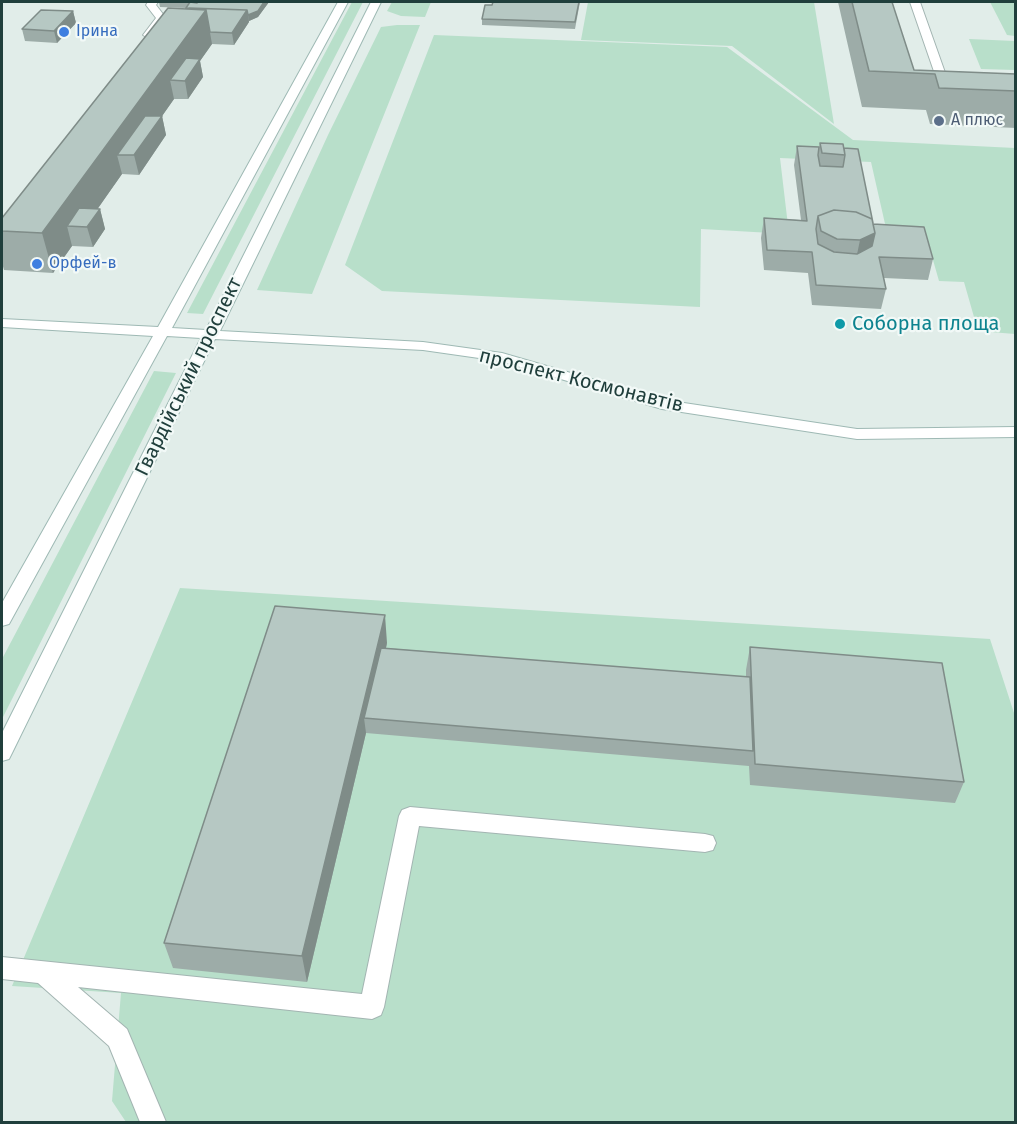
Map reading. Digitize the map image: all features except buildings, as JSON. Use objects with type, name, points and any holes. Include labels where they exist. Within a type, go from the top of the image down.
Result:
[{"type":"main road","points":[[140,44],[161,18],[151,5],[153,2]]},
{"type":"main road","name":"Гвардійський проспект","points":[[2,619],[343,2]]},
{"type":"main road","name":"Гвардійський проспект","points":[[2,753],[375,2]]},
{"type":"main road","points":[[915,2],[943,83],[965,87]]},
{"type":"main road","name":"проспект Космонавтів","points":[[2,323],[423,346],[502,357],[662,404],[857,434],[1016,432]]},
{"type":"main road","points":[[2,968],[372,1007],[410,816],[705,843]]},
{"type":"main road","points":[[43,972],[118,1038],[153,1122]]},
{"type":"green space","points":[[352,2],[363,2],[203,314],[187,313]]},
{"type":"green space","points":[[392,2],[431,2],[425,17],[401,16],[387,11]]},
{"type":"green space","points":[[588,2],[814,2],[834,124],[732,46],[581,40]]},
{"type":"green space","points":[[990,2],[1015,2],[1015,36],[1007,35]]},
{"type":"green space","points":[[420,25],[312,294],[257,290],[328,135],[381,27]]},
{"type":"green space","points":[[434,35],[727,47],[853,140],[1015,148],[1015,334],[978,331],[964,282],[939,281],[927,239],[888,237],[871,162],[780,158],[789,234],[701,229],[700,307],[382,291],[345,265]]},
{"type":"green space","points":[[969,39],[1015,41],[1015,70],[981,69]]},
{"type":"green space","points":[[154,371],[176,373],[2,719],[2,659]]},
{"type":"green space","points":[[180,588],[990,639],[1015,716],[1015,1122],[126,1122],[112,1101],[121,993],[12,986]]},
{"type":"place","name":"Ірина","points":[[64,32]]},
{"type":"place","name":"А плюс","points":[[939,121]]},
{"type":"place","name":"Орфей-в","points":[[37,264]]},
{"type":"place","name":"Соборна площа","points":[[840,324]]}]
